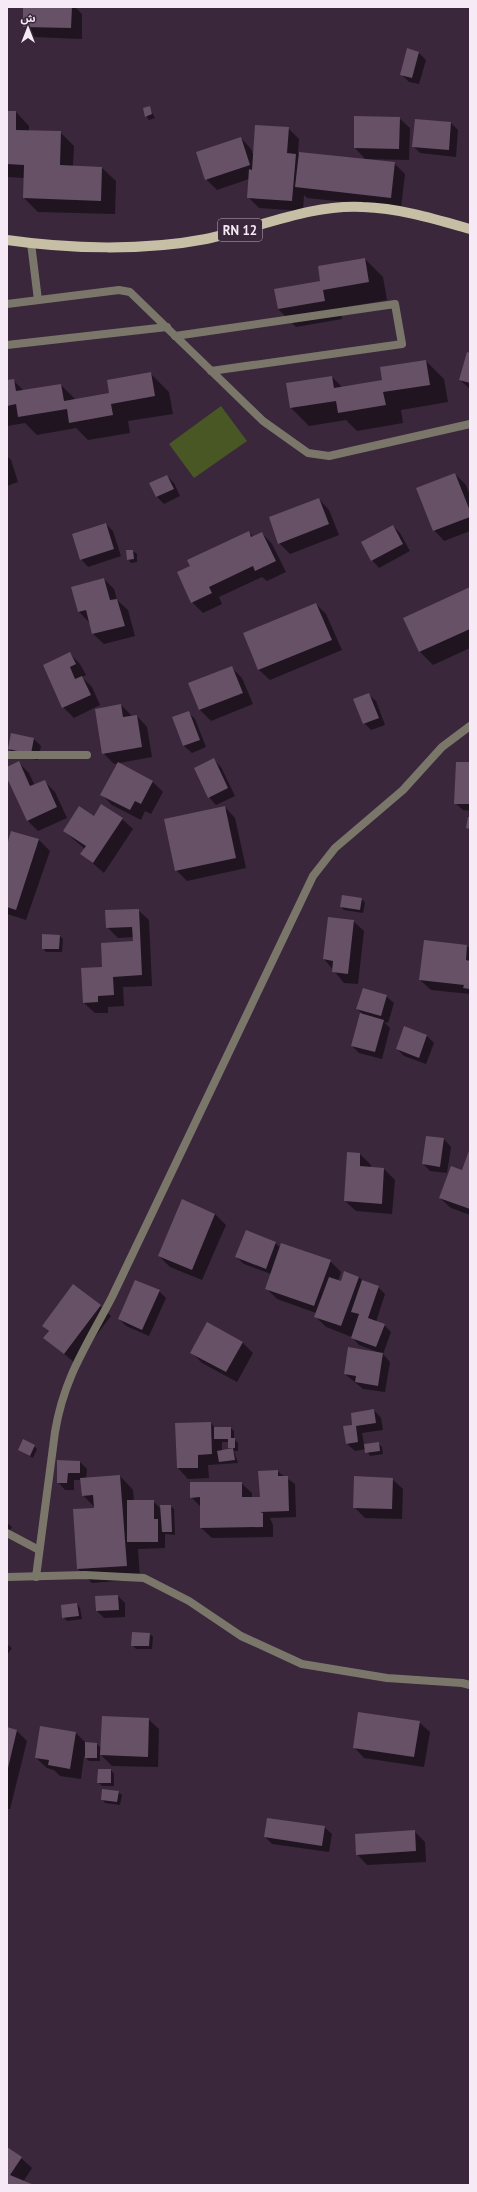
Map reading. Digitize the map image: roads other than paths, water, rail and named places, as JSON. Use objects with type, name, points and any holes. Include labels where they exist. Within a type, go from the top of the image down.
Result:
[{"type":"main road","name":"RN 12","points":[[7,240],[31,243],[140,248],[206,239],[316,209],[363,207],[422,215],[470,228]]},
{"type":"street","points":[[31,243],[38,300]]},
{"type":"street","points":[[7,304],[120,290],[130,292],[263,421],[308,453],[329,456],[470,424]]},
{"type":"street","points":[[175,336],[396,304],[402,344],[211,370]]},
{"type":"street","points":[[7,345],[167,327]]},
{"type":"street","points":[[36,1577],[59,1410],[66,1387],[79,1356],[112,1297],[313,876],[335,848],[403,790],[442,747],[470,726]]},
{"type":"street","points":[[7,755],[87,755]]},
{"type":"street","points":[[7,1533],[39,1550]]},
{"type":"street","points":[[7,1577],[85,1575],[144,1578],[189,1601],[241,1636],[302,1664],[387,1678],[462,1683],[470,1685]]}]
